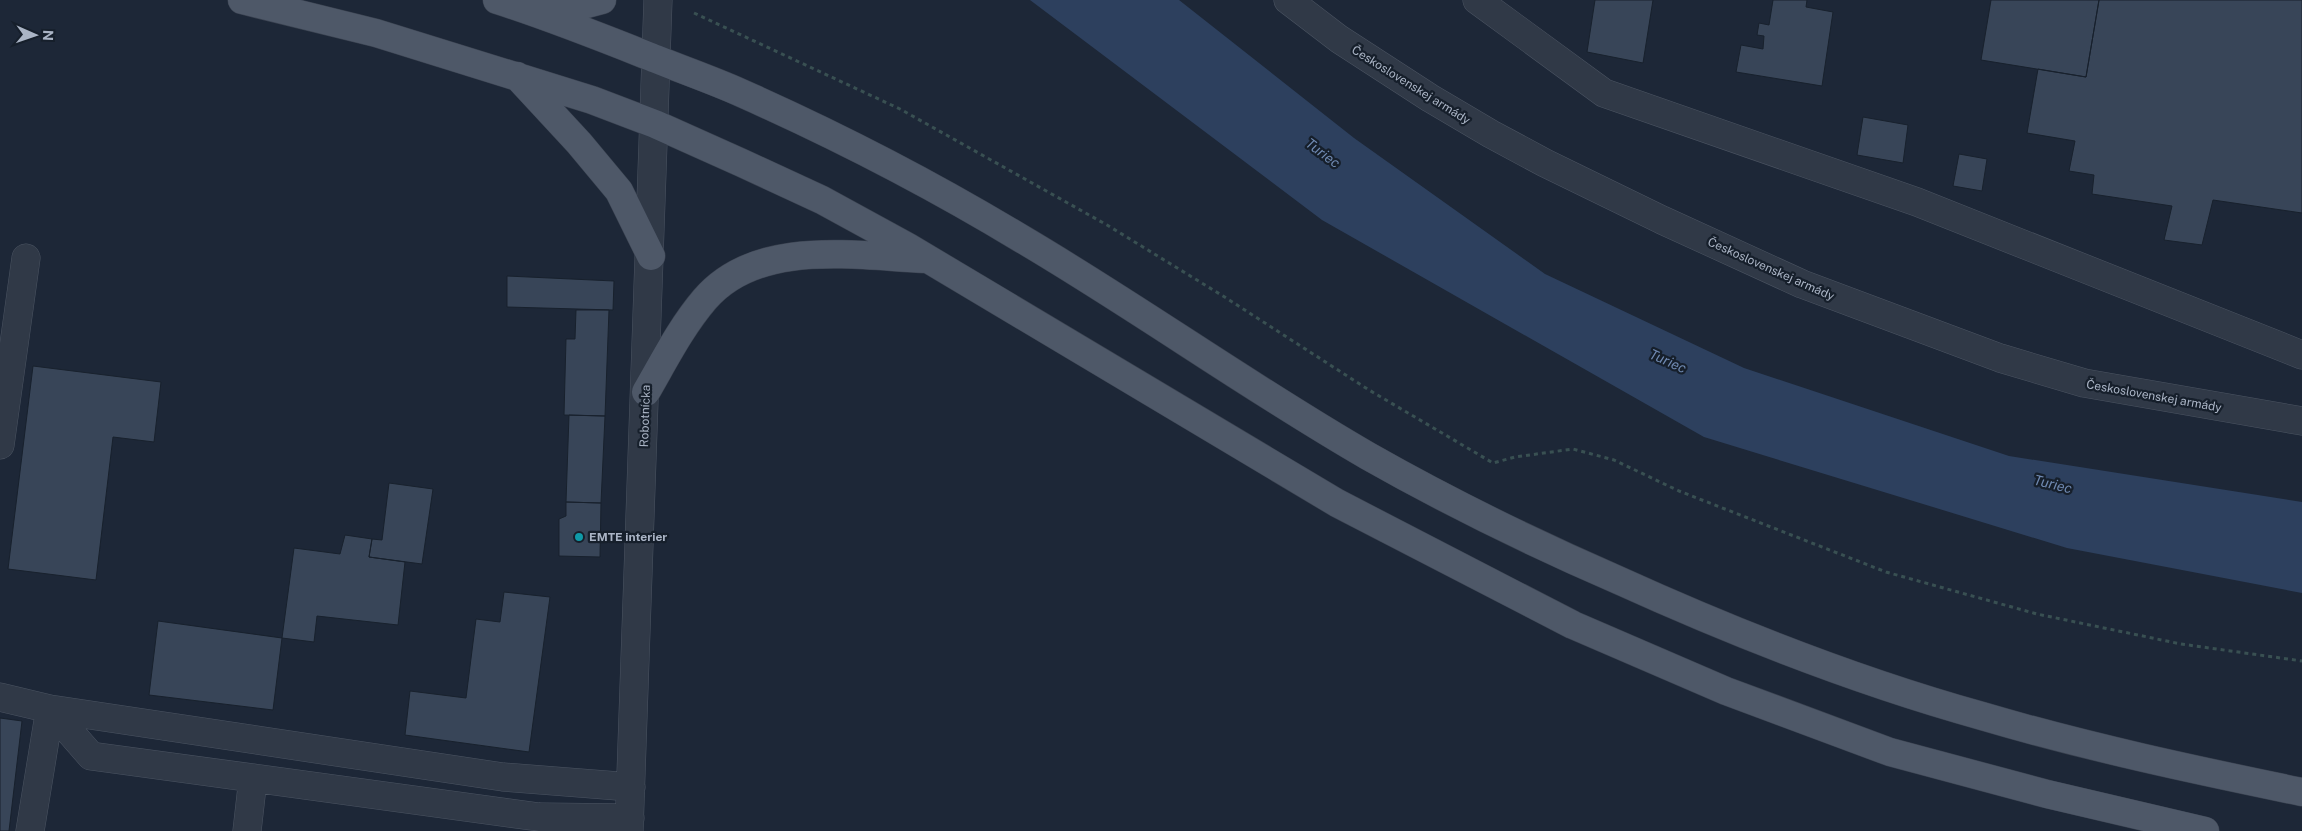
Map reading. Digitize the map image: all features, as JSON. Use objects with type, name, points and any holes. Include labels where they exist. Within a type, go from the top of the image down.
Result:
[{"type":"main road","points":[[242,0],[376,33],[516,75],[655,124],[822,200],[928,259],[1336,503],[1581,629],[1726,692],[1890,752],[2047,794],[2205,831]]},
{"type":"main road","points":[[497,0],[604,37],[774,107],[891,166],[1019,237],[1136,308],[1240,377],[1370,457],[1525,538],[1652,596],[1747,637],[1828,667],[1978,715],[2057,737],[2302,792]]},
{"type":"main road","points":[[536,12],[583,5],[602,0]]},
{"type":"main road","points":[[516,75],[579,143],[619,191],[651,256]]},
{"type":"main road","points":[[646,392],[681,332],[706,298],[734,275],[769,260],[797,255],[928,259]]},
{"type":"street","name":"Robotnícka","points":[[629,824],[651,256],[658,0]]},
{"type":"street","name":"Československej armády","points":[[1288,0],[1339,39],[1430,98],[1491,134],[1545,163],[1662,220],[1802,284],[2000,358],[2084,383],[2302,421]]},
{"type":"street","points":[[1477,0],[1604,93],[1917,202],[2302,355]]},
{"type":"street","points":[[0,445],[26,258]]},
{"type":"street","points":[[0,698],[50,709],[503,777],[631,787]]},
{"type":"street","points":[[50,709],[91,756],[253,778],[507,822],[540,817],[629,824]]},
{"type":"street","points":[[30,831],[50,709]]},
{"type":"street","points":[[247,831],[253,778]]},
{"type":"path","points":[[694,13],[900,109],[1107,226],[1223,296],[1369,390],[1493,463],[1515,457],[1573,449],[1614,460],[1679,491],[1886,572],[2038,614],[2181,644],[2302,661]]},
{"type":"water","name":"Turiec","points":[[1030,0],[1179,0],[1354,138],[1545,274],[1744,368],[2009,456],[2302,502],[2302,593],[2067,548],[1704,437],[1322,220]]},
{"type":"building","points":[[1595,0],[1653,0],[1643,63],[1587,52]]},
{"type":"building","points":[[1773,0],[1807,0],[1806,7],[1833,12],[1822,86],[1736,72],[1741,45],[1763,49],[1764,36],[1757,35],[1759,23],[1769,25]]},
{"type":"building","points":[[1991,0],[2099,0],[2086,77],[1981,60]]},
{"type":"building","points":[[2099,0],[2302,0],[2302,213],[2213,200],[2202,245],[2164,240],[2172,206],[2092,194],[2094,175],[2069,171],[2075,141],[2027,133],[2038,69],[2086,77]]},
{"type":"building","points":[[1863,117],[1908,125],[1903,163],[1857,155]]},
{"type":"building","points":[[1959,154],[1987,159],[1982,191],[1953,186]]},
{"type":"building","points":[[507,276],[614,281],[613,310],[507,307]]},
{"type":"building","points":[[576,310],[609,310],[605,416],[564,415],[566,339],[575,339]]},
{"type":"building","points":[[33,366],[161,382],[154,442],[113,437],[96,580],[8,569]]},
{"type":"building","points":[[569,415],[605,416],[601,503],[566,502]]},
{"type":"building","points":[[389,483],[433,489],[422,564],[369,557],[372,539],[382,540]]},
{"type":"building","name":"EMTE interier","points":[[566,502],[601,503],[600,557],[559,556],[559,519],[566,516]]},
{"type":"building","points":[[345,535],[372,539],[369,557],[405,562],[398,625],[317,616],[314,642],[282,638],[294,548],[340,554]]},
{"type":"building","points":[[504,592],[550,597],[529,752],[405,735],[410,691],[466,698],[476,619],[500,622]]},
{"type":"building","points":[[158,621],[282,638],[273,710],[149,695]]},
{"type":"building","points":[[0,718],[22,721],[9,831],[0,831]]},
{"type":"place","name":"EMTE interier","points":[[579,537]]}]
